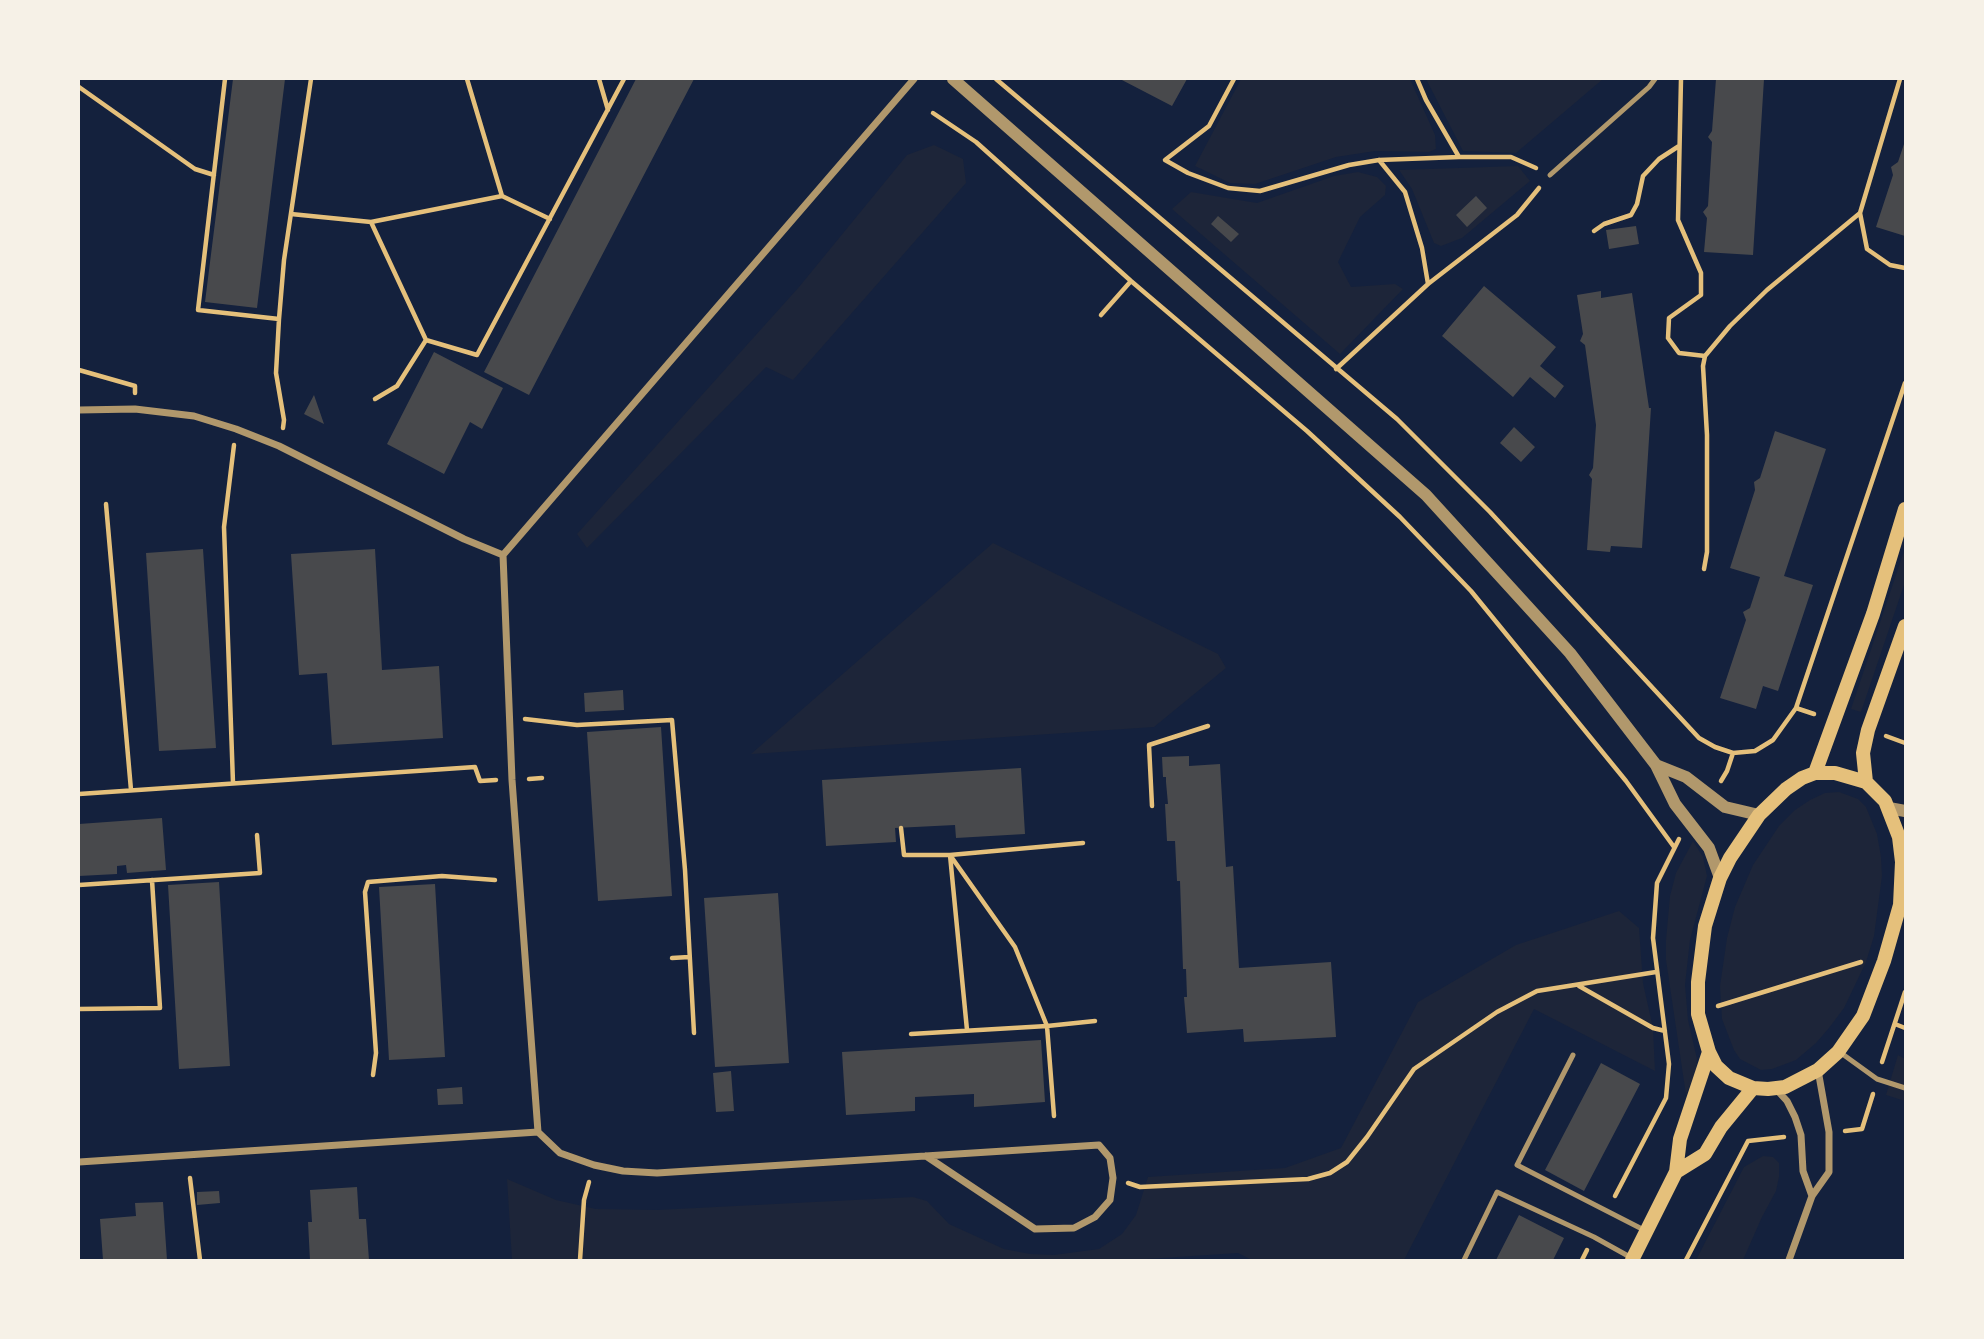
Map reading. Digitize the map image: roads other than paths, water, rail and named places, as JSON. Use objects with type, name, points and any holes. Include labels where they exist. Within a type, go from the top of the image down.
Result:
[{"type":"main road","points":[[1815,773],[1873,614],[1905,509]]},
{"type":"main road","points":[[1866,782],[1863,753],[1868,730],[1905,626]]},
{"type":"main road","points":[[1815,773],[1835,773],[1866,782],[1876,790],[1889,808],[1904,861],[1903,906],[1884,961],[1863,1016],[1838,1052],[1818,1070],[1784,1087],[1753,1088],[1729,1078],[1716,1066],[1698,1014],[1698,982],[1705,926],[1720,878],[1759,815],[1802,778],[1815,773]]},
{"type":"main road","points":[[1633,1259],[1676,1172],[1680,1139],[1709,1052]]},
{"type":"main road","points":[[1676,1172],[1705,1154],[1720,1127],[1753,1088]]},
{"type":"street","points":[[914,79],[503,555],[512,780],[538,1132],[560,1153],[594,1165],[623,1171],[657,1173],[1099,1145],[1110,1158],[1110,1200],[1095,1217],[1074,1228],[1035,1229],[926,1156]]},
{"type":"street","points":[[953,79],[1426,495],[1570,653],[1656,765],[1675,804],[1709,848],[1720,878]]},
{"type":"street","points":[[79,410],[135,409],[194,416],[236,429],[279,446],[464,539],[503,555]]},
{"type":"street","points":[[1656,765],[1686,777],[1725,807],[1759,815]]},
{"type":"street","points":[[1889,808],[1905,811]]},
{"type":"street","points":[[1790,1260],[1812,1196],[1829,1171],[1827,1117],[1818,1070]]},
{"type":"street","points":[[1775,1088],[1787,1101],[1795,1117],[1801,1135],[1803,1171],[1812,1196]]},
{"type":"street","points":[[79,1162],[538,1132]]},
{"type":"lane","points":[[1550,175],[1650,87],[1655,79]]},
{"type":"lane","points":[[1838,1052],[1877,1079],[1905,1088]]},
{"type":"lane","points":[[1573,1055],[1517,1165],[1646,1232]]},
{"type":"lane","points":[[1464,1260],[1497,1192],[1594,1237],[1633,1259]]}]
